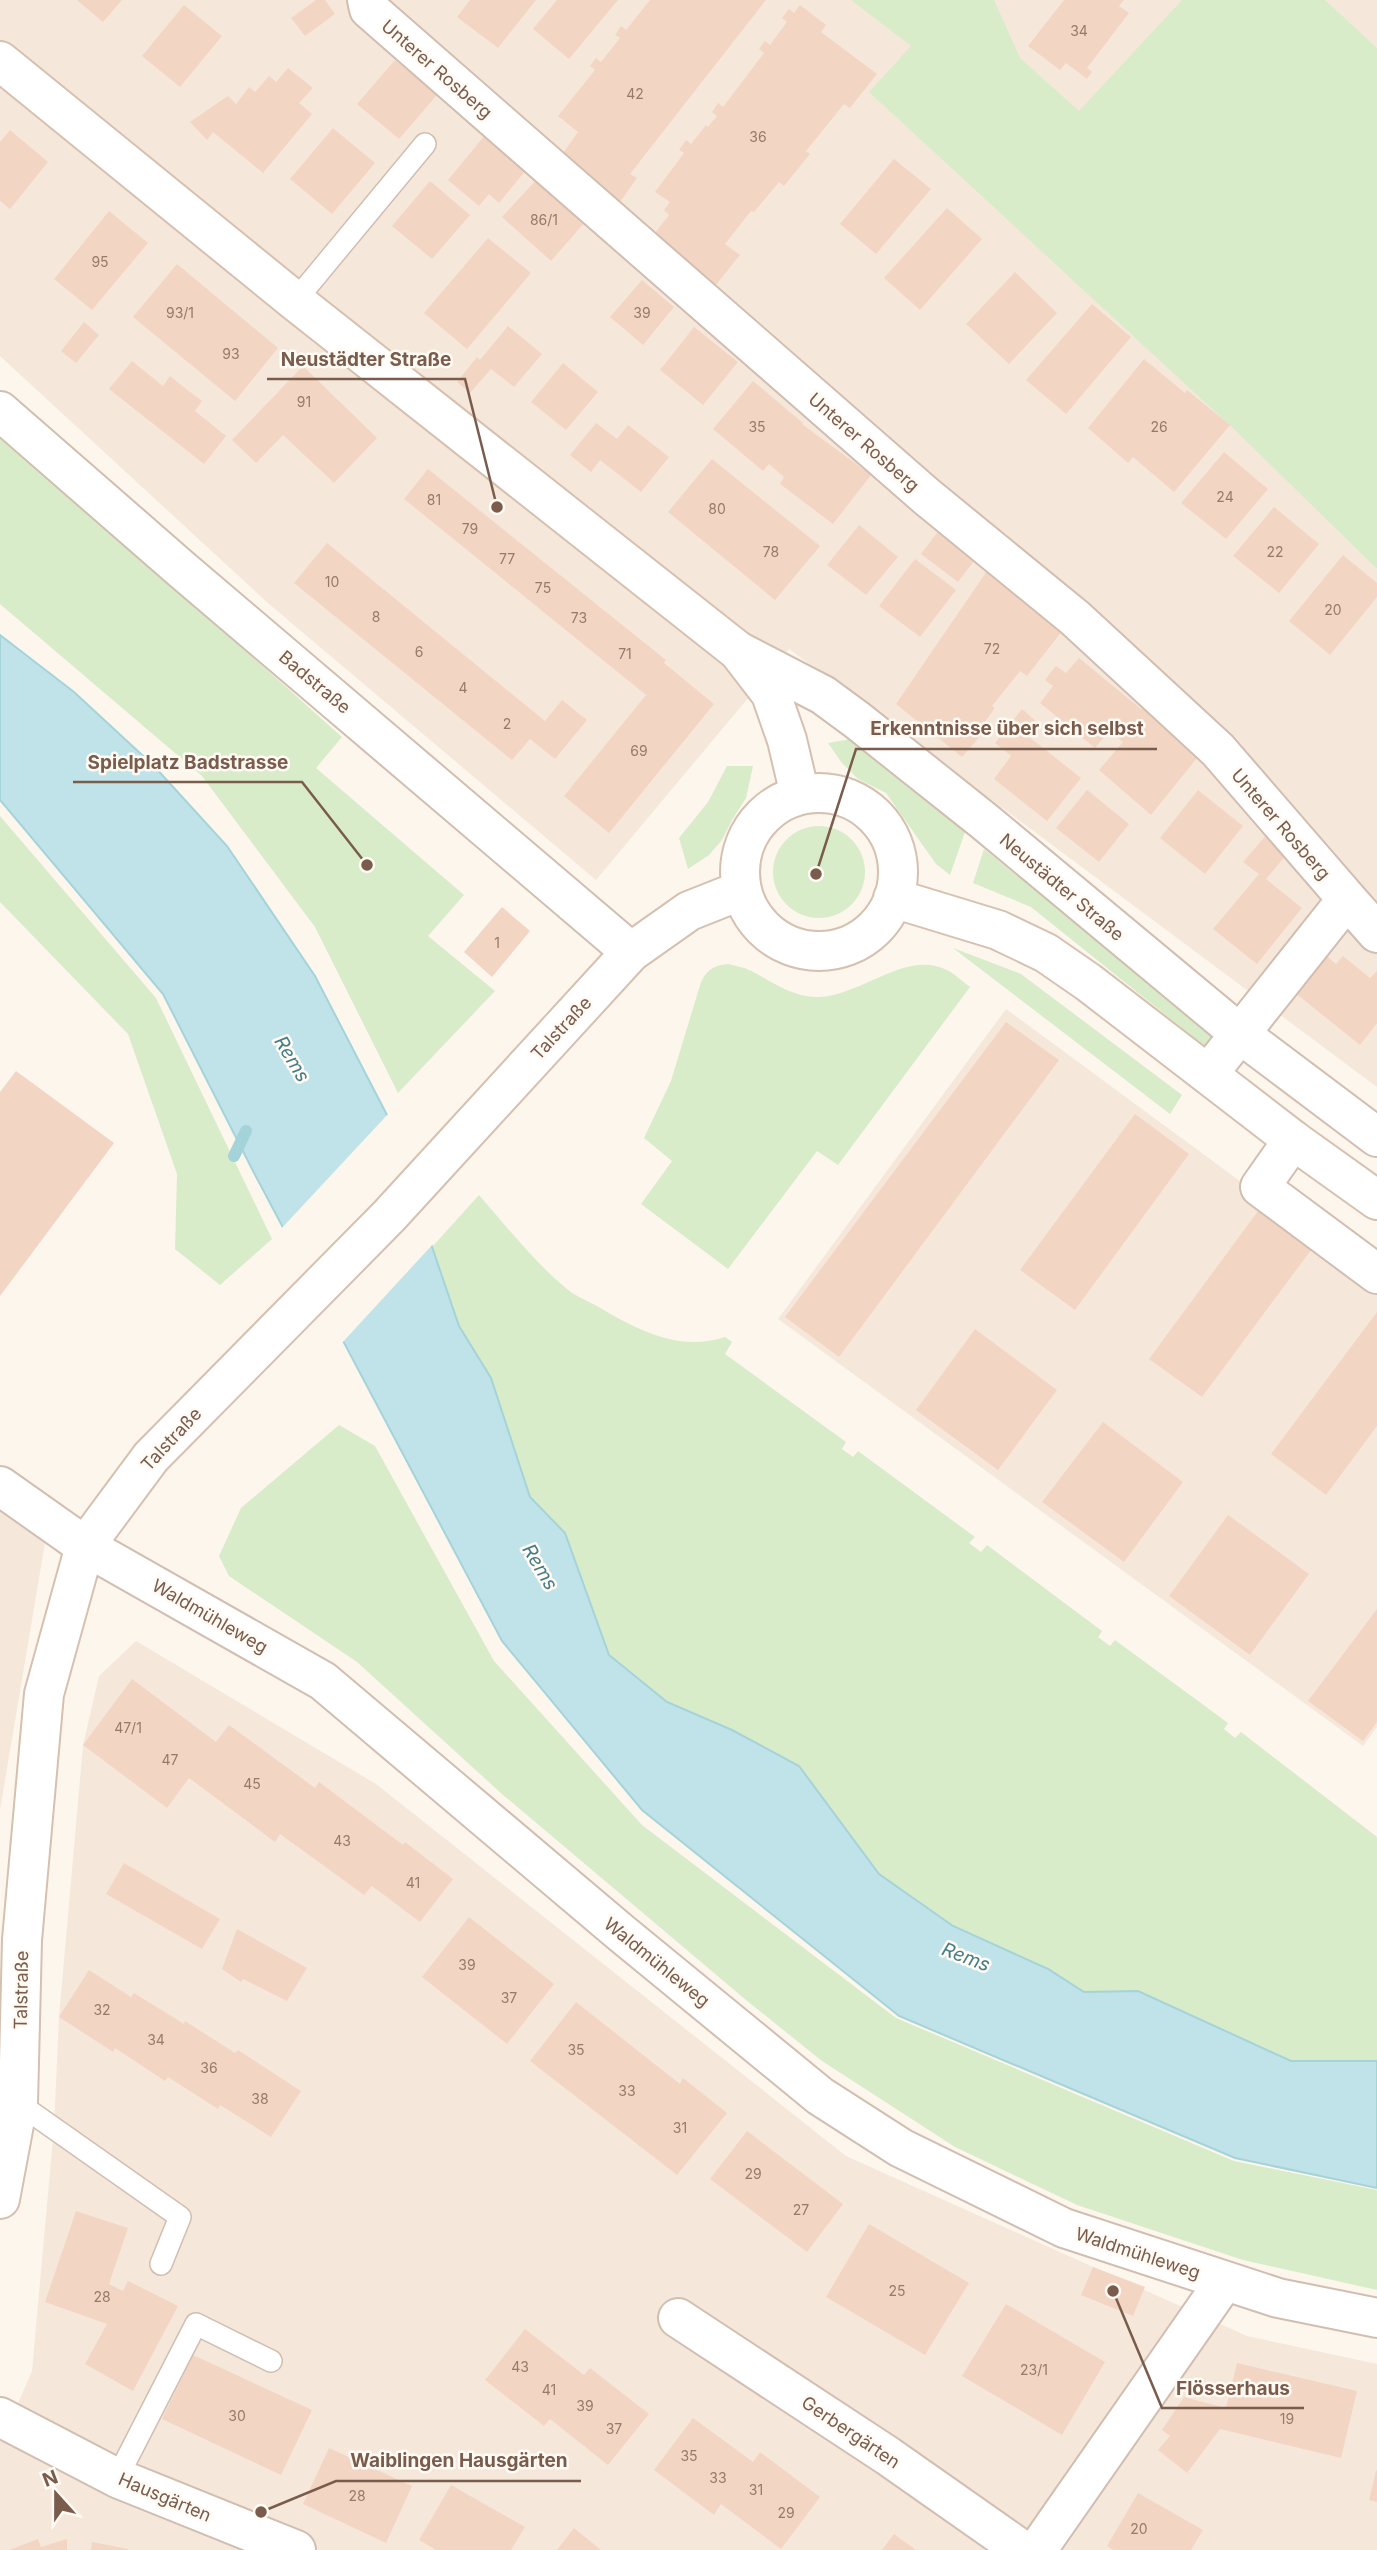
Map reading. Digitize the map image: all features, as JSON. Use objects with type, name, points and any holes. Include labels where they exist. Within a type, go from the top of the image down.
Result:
[{"type":"street","name":"Unterer Rosberg","points":[[366,0],[369,9],[705,305],[926,496],[1075,618],[1218,750],[1377,933]]},
{"type":"street","name":"Neustädter Straße","points":[[0,61],[295,301],[738,650],[823,695],[857,720],[995,830],[1240,1034],[1377,1137]]},
{"type":"street","name":"Badstraße","points":[[0,411],[631,952]]},
{"type":"street","name":"Neustädter Straße","points":[[738,650],[771,694],[787,740],[800,795]]},
{"type":"street","points":[[827,793],[853,800],[875,815],[891,837],[898,863],[897,890],[886,914],[869,935],[846,947],[821,952],[795,949],[772,937],[754,920],[743,897],[739,871],[743,846],[755,824],[775,805],[800,795],[827,793]]},
{"type":"street","name":"Talstraße","points":[[0,2199],[18,2102],[22,1940],[44,1694],[85,1546],[151,1457],[389,1216],[631,952],[689,911],[742,890]]},
{"type":"street","points":[[893,898],[998,930],[1046,953],[1088,982],[1293,1140],[1377,1200]]},
{"type":"street","points":[[1208,1074],[1347,899]]},
{"type":"street","points":[[1293,1140],[1260,1187],[1377,1274]]},
{"type":"street","name":"Waldmühleweg","points":[[0,1486],[85,1546],[323,1681],[620,1932],[809,2087],[901,2148],[1064,2228],[1278,2298],[1377,2318]]},
{"type":"street","points":[[1037,2550],[1224,2282]]},
{"type":"street","name":"Gerbergärten","points":[[678,2318],[888,2456],[1022,2550]]},
{"type":"street","name":"Hausgärten","points":[[0,2417],[117,2478],[296,2550]]},
{"type":"lane","points":[[295,301],[425,144]]},
{"type":"lane","points":[[18,2102],[180,2217],[161,2264]]},
{"type":"lane","points":[[117,2478],[196,2324],[271,2361]]},
{"type":"shaded area","points":[[0,0],[1377,0],[1377,1087],[789,649],[596,880],[269,604],[0,356]]},
{"type":"shaded area","points":[[1006,1009],[1377,1282],[1377,1727],[1363,1746],[778,1319]]},
{"type":"shaded area","points":[[0,1502],[46,1537],[0,1810]]},
{"type":"shaded area","points":[[136,1641],[376,1784],[846,2156],[1247,2336],[1377,2364],[1377,2550],[0,2550],[0,2437],[10,2422],[32,2371],[54,2127],[59,2017],[83,1745],[99,1676]]},
{"type":"green space","points":[[851,0],[994,0],[1020,58],[1079,111],[1182,0],[1325,0],[1377,48],[1377,569],[1235,430],[869,92],[911,46]]},
{"type":"green space","points":[[0,431],[342,737],[316,768],[464,895],[428,936],[495,991],[398,1093],[315,927],[202,776],[0,604]]},
{"type":"green space","points":[[851,739],[965,832],[950,875],[936,864],[886,793],[858,779],[828,743]]},
{"type":"green space","points":[[727,766],[753,766],[746,798],[722,840],[709,855],[688,869],[679,838],[708,802]]},
{"type":"green space","points":[[0,816],[156,998],[272,1239],[220,1285],[175,1249],[177,1174],[128,1034],[0,902]]},
{"type":"green space","points":[[819,826],[837,829],[852,839],[862,854],[865,872],[862,890],[852,905],[837,915],[819,918],[801,915],[786,905],[776,890],[773,872],[776,854],[786,839],[801,829]]},
{"type":"green space","points":[[984,849],[1217,1036],[1208,1049],[1031,907],[973,883]]},
{"type":"green space","points":[[953,948],[1021,974],[1182,1095],[1170,1114]]},
{"type":"green space","points":[[728,964],[747,969],[782,988],[809,997],[836,994],[918,965],[933,965],[949,971],[970,987],[838,1165],[817,1151],[728,1269],[641,1204],[672,1161],[644,1138],[671,1081],[701,982],[712,969]]},
{"type":"green space","points":[[479,1195],[543,1267],[577,1296],[657,1336],[690,1342],[725,1337],[732,1342],[725,1354],[846,1442],[842,1449],[853,1457],[858,1451],[975,1537],[969,1543],[981,1552],[987,1545],[1102,1631],[1098,1637],[1110,1646],[1115,1640],[1228,1723],[1224,1729],[1235,1738],[1241,1732],[1377,1837],[1377,2061],[1291,2061],[1138,1991],[1084,1992],[1048,1969],[953,1926],[879,1874],[799,1767],[732,1730],[667,1702],[609,1655],[565,1533],[530,1497],[491,1378],[459,1326],[432,1247]]},
{"type":"green space","points":[[339,1425],[375,1446],[494,1661],[642,1825],[896,2018],[1234,2161],[1377,2190],[1377,2290],[1243,2260],[1077,2205],[955,2147],[822,2061],[502,1794],[357,1662],[229,1576],[219,1556],[241,1508]]},
{"type":"water","name":"Rems","points":[[0,635],[74,692],[154,766],[227,846],[315,976],[387,1115],[459,1326],[491,1378],[530,1497],[565,1533],[609,1655],[667,1702],[732,1730],[799,1766],[879,1874],[953,1926],[1048,1969],[1084,1992],[1138,1991],[1291,2061],[1377,2061],[1377,2188],[1235,2158],[899,2016],[642,1810],[502,1641],[252,1169],[163,994],[0,800]]},
{"type":"pier","points":[[389,1113],[434,1243],[341,1344],[280,1230]]},
{"type":"building","points":[[77,0],[122,0],[103,22]]},
{"type":"building","points":[[316,0],[325,0],[335,14],[305,36],[291,18]]},
{"type":"building","points":[[470,0],[536,0],[498,48],[457,17]]},
{"type":"building","points":[[557,0],[618,0],[569,59],[533,29]]},
{"type":"building","points":[[650,0],[766,0],[630,174],[637,178],[620,202],[561,156],[578,132],[558,116],[595,70],[590,66],[596,58],[601,62],[620,38],[615,35],[621,26],[626,30]]},
{"type":"building","points":[[1064,0],[1124,0],[1119,6],[1129,13],[1087,68],[1092,72],[1087,79],[1066,63],[1060,70],[1028,46]]},
{"type":"building","points":[[184,5],[222,36],[180,87],[142,56]]},
{"type":"building","points":[[800,5],[826,25],[821,32],[877,74],[850,108],[844,104],[806,151],[810,154],[784,186],[779,182],[725,244],[740,255],[715,286],[651,238],[669,215],[664,210],[670,202],[655,192],[684,153],[679,150],[686,140],[691,144],[706,125],[708,127],[717,116],[712,112],[718,103],[723,107],[764,53],[759,49],[765,41],[770,45],[787,22],[782,18],[789,9],[794,13]]},
{"type":"building","points":[[395,60],[437,95],[399,139],[357,104]]},
{"type":"building","points":[[288,68],[313,88],[299,103],[312,114],[263,173],[213,132],[207,140],[190,122],[228,96],[236,104],[249,87],[255,92],[269,76],[276,82]]},
{"type":"building","points":[[333,128],[375,163],[332,214],[290,179]]},
{"type":"building","points":[[10,130],[48,162],[10,209],[0,201],[0,142]]},
{"type":"building","points":[[485,135],[526,170],[499,203],[489,194],[479,206],[448,180]]},
{"type":"building","points":[[894,159],[931,189],[876,254],[840,224]]},
{"type":"building","points":[[537,179],[585,222],[551,261],[502,217]]},
{"type":"building","points":[[430,181],[470,215],[432,259],[392,226]]},
{"type":"building","points":[[947,208],[982,239],[920,310],[884,278]]},
{"type":"building","points":[[109,211],[148,243],[92,310],[54,279]]},
{"type":"building","points":[[488,238],[531,273],[467,349],[424,313]]},
{"type":"building","points":[[177,264],[278,348],[235,401],[133,317]]},
{"type":"building","points":[[1015,272],[1057,313],[1009,364],[966,324]]},
{"type":"building","points":[[642,280],[674,307],[643,345],[610,317]]},
{"type":"building","points":[[1092,304],[1131,337],[1066,414],[1026,380]]},
{"type":"building","points":[[84,322],[99,335],[76,363],[61,351]]},
{"type":"building","points":[[508,326],[542,354],[514,387],[491,369],[470,393],[457,382],[477,357],[480,360]]},
{"type":"building","points":[[694,327],[738,362],[703,405],[660,370]]},
{"type":"building","points":[[1144,359],[1230,425],[1174,492],[1133,457],[1128,463],[1088,428]]},
{"type":"building","points":[[132,361],[163,386],[170,376],[202,401],[195,411],[226,436],[204,464],[109,389]]},
{"type":"building","points":[[563,363],[598,392],[566,430],[531,402]]},
{"type":"building","points":[[303,366],[377,438],[334,483],[283,435],[256,463],[232,440]]},
{"type":"building","points":[[753,381],[802,424],[871,475],[833,524],[780,484],[784,477],[769,464],[763,471],[713,429]]},
{"type":"building","points":[[596,423],[617,439],[628,425],[669,457],[641,492],[600,460],[591,472],[570,455]]},
{"type":"building","points":[[1224,452],[1268,489],[1226,539],[1181,503]]},
{"type":"building","points":[[712,459],[820,546],[775,600],[668,512]]},
{"type":"building","points":[[428,469],[666,660],[664,663],[714,704],[609,833],[564,796],[646,695],[404,499]]},
{"type":"building","points":[[1274,507],[1319,544],[1279,593],[1233,556]]},
{"type":"building","points":[[859,525],[898,557],[866,595],[827,565]]},
{"type":"building","points":[[940,529],[977,557],[958,582],[921,554]]},
{"type":"building","points":[[327,543],[545,721],[562,700],[587,720],[555,759],[530,739],[512,760],[294,583]]},
{"type":"building","points":[[1343,555],[1377,583],[1377,597],[1330,655],[1289,621]]},
{"type":"building","points":[[915,559],[956,590],[920,637],[879,606]]},
{"type":"building","points":[[989,568],[1066,626],[1027,676],[1020,671],[992,706],[995,708],[985,722],[990,725],[962,757],[896,704]]},
{"type":"building","points":[[1079,658],[1141,709],[1147,701],[1197,758],[1151,815],[1099,770],[1123,742],[1109,731],[1095,748],[1040,703],[1053,686],[1045,680],[1056,666],[1066,673]]},
{"type":"building","points":[[1022,709],[1038,723],[1028,736],[1081,778],[1047,821],[994,779],[1011,756],[995,743]]},
{"type":"building","points":[[1087,790],[1129,824],[1099,862],[1056,828]]},
{"type":"building","points":[[1198,790],[1243,826],[1205,874],[1160,838]]},
{"type":"building","points":[[1268,833],[1288,853],[1266,879],[1302,908],[1257,964],[1213,929],[1259,874],[1243,862]]},
{"type":"building","points":[[502,907],[530,931],[492,977],[464,952]]},
{"type":"building","points":[[1324,954],[1336,964],[1343,956],[1370,978],[1377,971],[1377,1023],[1360,1045],[1294,992]]},
{"type":"building","points":[[1006,1022],[1059,1060],[839,1357],[785,1317]]},
{"type":"building","points":[[16,1071],[114,1143],[0,1296],[0,1092]]},
{"type":"building","points":[[1135,1114],[1189,1154],[1075,1310],[1020,1270]]},
{"type":"building","points":[[1261,1207],[1314,1246],[1202,1397],[1149,1359]]},
{"type":"building","points":[[1377,1312],[1377,1426],[1326,1495],[1271,1454]]},
{"type":"building","points":[[975,1329],[1057,1390],[998,1470],[916,1410]]},
{"type":"building","points":[[1103,1422],[1183,1482],[1124,1562],[1042,1502]]},
{"type":"building","points":[[1228,1515],[1309,1574],[1250,1655],[1169,1596]]},
{"type":"building","points":[[1377,1609],[1377,1722],[1363,1741],[1308,1701]]},
{"type":"building","points":[[132,1679],[216,1742],[229,1725],[315,1788],[319,1782],[453,1879],[420,1922],[372,1886],[364,1895],[280,1834],[275,1842],[189,1778],[167,1808],[83,1745]]},
{"type":"building","points":[[124,1863],[220,1919],[202,1949],[106,1894]]},
{"type":"building","points":[[469,1917],[554,1984],[507,2044],[422,1977]]},
{"type":"building","points":[[237,1929],[307,1968],[287,2001],[243,1979],[241,1982],[222,1969]]},
{"type":"building","points":[[89,1970],[131,1997],[134,1993],[184,2024],[185,2021],[235,2053],[238,2050],[301,2091],[271,2137],[220,2105],[218,2109],[168,2077],[165,2081],[115,2048],[113,2052],[59,2017]]},
{"type":"building","points":[[576,2002],[680,2084],[683,2078],[727,2113],[677,2175],[530,2061]]},
{"type":"building","points":[[747,2131],[843,2204],[807,2252],[710,2179]]},
{"type":"building","points":[[76,2211],[128,2228],[109,2284],[123,2291],[128,2281],[178,2306],[133,2391],[85,2364],[107,2324],[45,2302]]},
{"type":"building","points":[[869,2224],[969,2283],[925,2355],[826,2297]]},
{"type":"building","points":[[1093,2267],[1145,2287],[1133,2316],[1081,2295]]},
{"type":"building","points":[[1006,2304],[1105,2362],[1062,2435],[962,2376]]},
{"type":"building","points":[[525,2329],[584,2375],[590,2368],[649,2414],[608,2465],[550,2419],[544,2426],[485,2380]]},
{"type":"building","points":[[193,2355],[312,2410],[281,2475],[162,2419]]},
{"type":"building","points":[[1237,2363],[1357,2391],[1341,2458],[1220,2429],[1187,2473],[1158,2450],[1170,2436],[1162,2430],[1184,2397],[1226,2408]]},
{"type":"building","points":[[693,2418],[753,2462],[760,2452],[820,2497],[781,2549],[721,2504],[714,2515],[654,2470]]},
{"type":"building","points":[[329,2448],[412,2486],[386,2543],[303,2504]]},
{"type":"building","points":[[1377,2471],[1377,2502],[1369,2500]]},
{"type":"building","points":[[451,2485],[525,2527],[511,2550],[436,2550],[419,2540]]},
{"type":"building","points":[[1138,2493],[1203,2530],[1191,2550],[1113,2550],[1107,2546]]},
{"type":"building","points":[[574,2528],[601,2550],[557,2550]]},
{"type":"building","points":[[894,2534],[916,2550],[882,2550]]},
{"type":"building","points":[[38,2539],[41,2547],[67,2539],[67,2550],[9,2550]]},
{"type":"building","points":[[92,2542],[128,2549],[128,2550],[91,2550]]},
{"type":"waterway","points":[[234,1156],[246,1131]]},
{"type":"place","name":"Neustädter Straße","points":[[497,507]]},
{"type":"place","name":"Spielplatz Badstrasse","points":[[367,865]]},
{"type":"place","name":"Erkenntnisse über sich selbst","points":[[816,874]]},
{"type":"place","name":"Flösserhaus","points":[[1113,2291]]},
{"type":"place","name":"Waiblingen Hausgärten","points":[[261,2512]]}]
